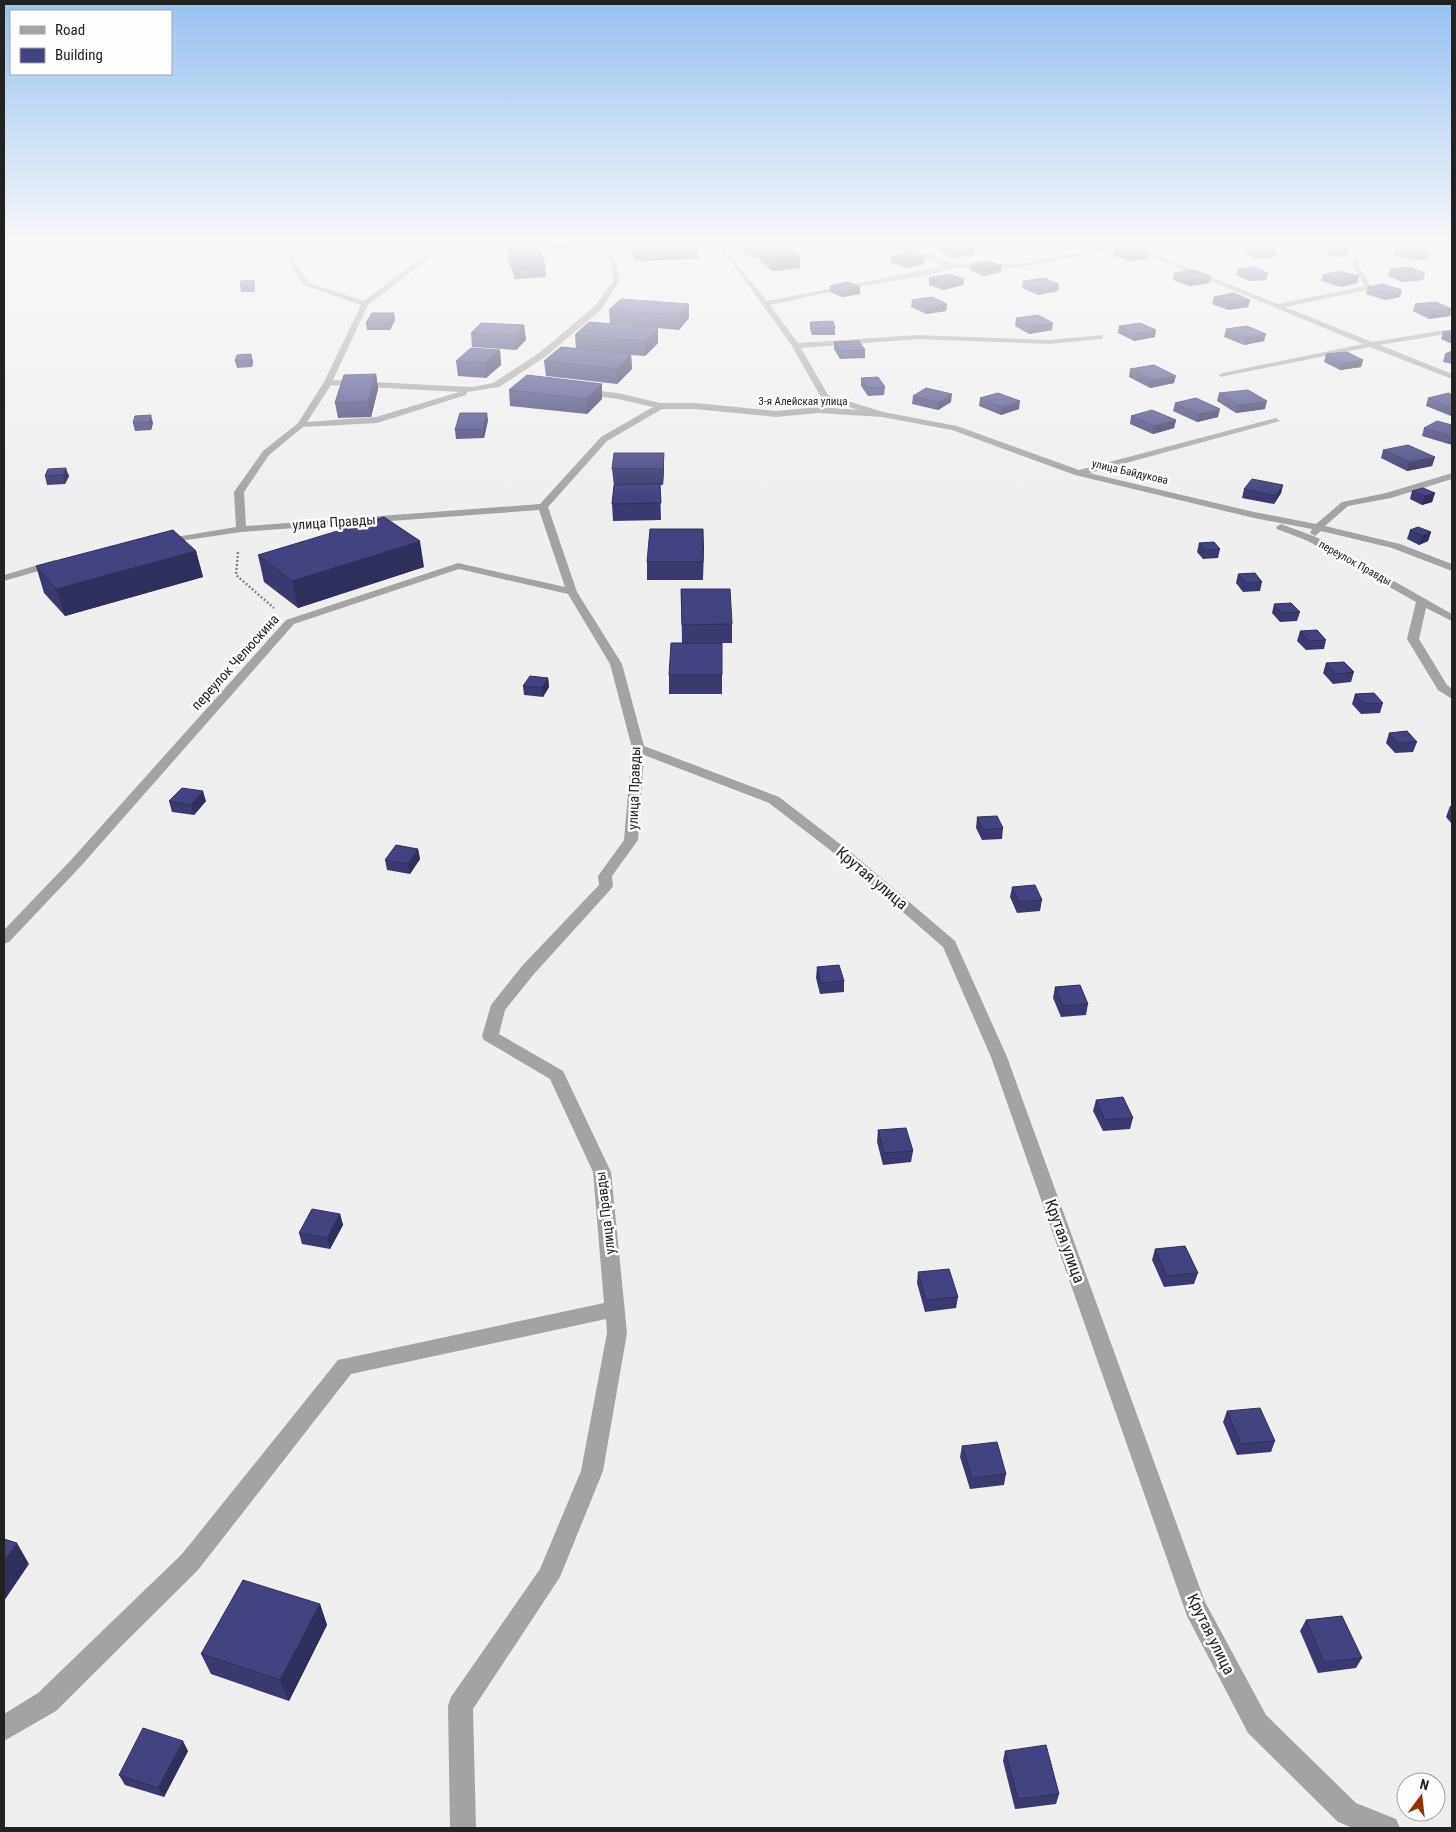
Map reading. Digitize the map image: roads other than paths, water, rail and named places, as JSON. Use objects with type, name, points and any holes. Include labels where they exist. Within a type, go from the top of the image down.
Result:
[{"type":"street","points":[[240,528],[239,492],[266,453],[301,425],[328,382],[354,327]]},
{"type":"street","points":[[496,385],[542,355],[575,327]]},
{"type":"street","name":"3-я Алейская улица","points":[[782,327],[796,346],[825,397],[882,414]]},
{"type":"street","points":[[1331,327],[1452,377]]},
{"type":"street","points":[[1222,375],[1372,344],[1452,331]]},
{"type":"street","points":[[796,346],[918,338],[1049,342],[1099,337]]},
{"type":"street","points":[[328,382],[374,382],[472,390]]},
{"type":"street","points":[[301,425],[377,420],[472,390],[496,385],[515,386]]},
{"type":"street","name":"3-я Алейская улица","points":[[571,391],[618,396],[660,406],[695,406],[776,414],[819,410],[882,414]]},
{"type":"street","points":[[543,507],[604,439],[660,406]]},
{"type":"street","points":[[882,414],[954,428],[1078,473]]},
{"type":"street","name":"улица Байдукова","points":[[1078,473],[1276,421]]},
{"type":"street","name":"улица Байдукова","points":[[1078,473],[1254,516],[1318,526],[1396,546],[1452,568]]},
{"type":"street","points":[[1312,540],[1318,526],[1345,504],[1388,496],[1452,476]]},
{"type":"street","name":"улица Правды","points":[[153,544],[240,528],[543,507],[572,592],[616,664],[638,748],[631,840],[605,876],[606,886],[528,970],[497,1009],[490,1036],[557,1075],[602,1172],[616,1332],[592,1471],[548,1577],[460,1706],[463,1828]]},
{"type":"street","name":"переулок Правды","points":[[1254,516],[1312,540],[1452,618]]},
{"type":"street","points":[[4,578],[66,560]]},
{"type":"street","name":"переулок Челюскина","points":[[4,939],[76,863],[290,622],[458,566],[572,592]]},
{"type":"street","points":[[1422,600],[1413,639],[1442,687],[1452,695]]},
{"type":"street","name":"Крутая улица","points":[[638,748],[774,800],[848,857],[950,945],[1000,1057],[1195,1608],[1257,1724],[1347,1814],[1387,1828]]},
{"type":"street","points":[[4,1728],[47,1702],[190,1562],[345,1366],[615,1309]]}]
